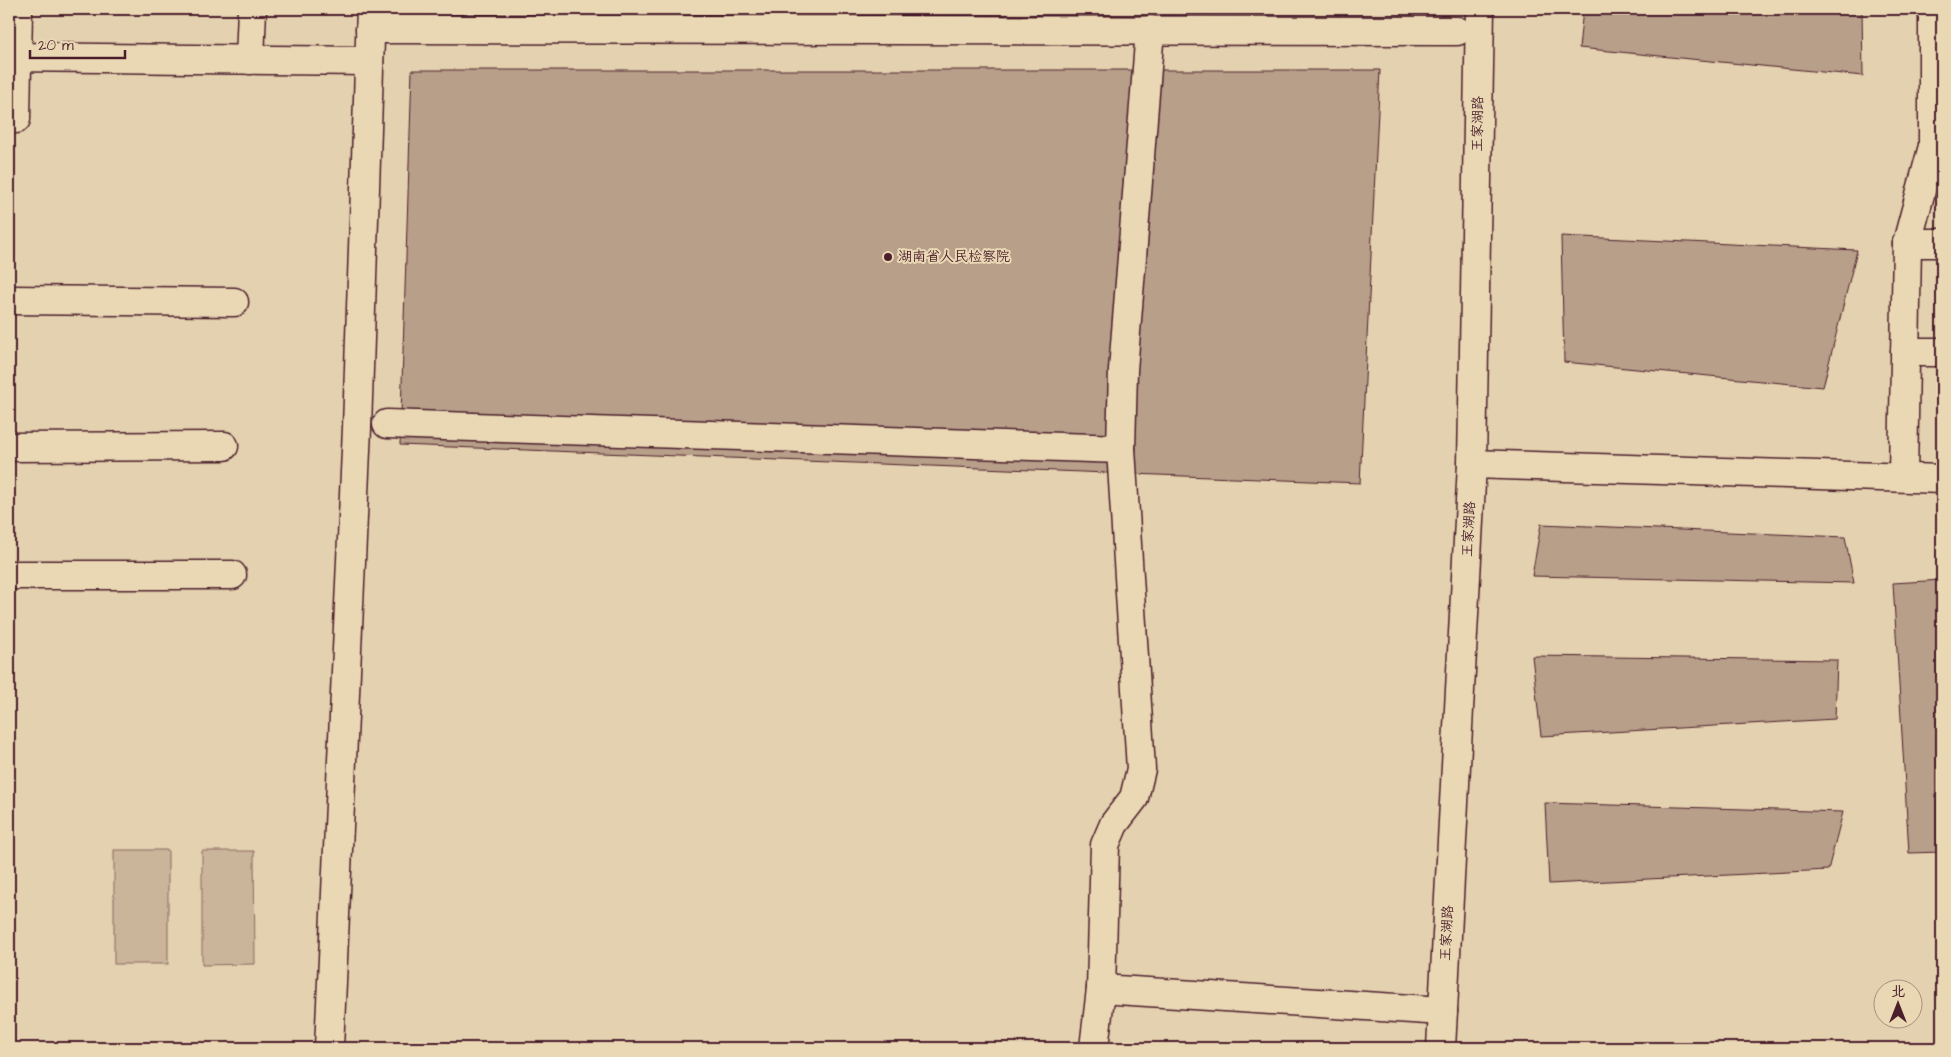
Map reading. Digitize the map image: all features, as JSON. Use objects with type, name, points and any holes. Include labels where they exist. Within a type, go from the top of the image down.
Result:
[{"type":"street","points":[[16,119],[13,58],[18,9]]},
{"type":"street","points":[[250,60],[252,9]]},
{"type":"street","name":"王家湖路","points":[[1441,1048],[1472,464],[1480,9]]},
{"type":"street","points":[[1903,477],[1907,243],[1938,146],[1938,38],[1933,9]]},
{"type":"street","points":[[329,1048],[357,428],[371,19],[1150,30],[1457,31]]},
{"type":"street","points":[[1094,1048],[1100,989],[1105,845],[1114,824],[1134,798],[1141,769],[1122,450],[1123,370],[1150,30]]},
{"type":"street","points":[[13,58],[369,61]]},
{"type":"street","points":[[1907,243],[1942,243]]},
{"type":"street","points":[[9,300],[234,302]]},
{"type":"street","points":[[1905,352],[1942,352]]},
{"type":"street","points":[[386,424],[1122,450]]},
{"type":"street","points":[[9,447],[224,446]]},
{"type":"street","points":[[1472,464],[1942,478]]},
{"type":"street","points":[[9,575],[232,575]]},
{"type":"street","points":[[1100,989],[1443,1011]]},
{"type":"shaded area","points":[[114,850],[168,850],[168,964],[114,964]]},
{"type":"shaded area","points":[[202,851],[254,851],[255,964],[202,965]]},
{"type":"building","points":[[1583,9],[1862,9],[1863,76],[1579,48]]},
{"type":"building","name":"湖南省人民检察院","points":[[412,70],[1380,70],[1360,483],[400,445]]},
{"type":"building","points":[[1561,236],[1857,250],[1823,387],[1564,362]]},
{"type":"building","points":[[1541,524],[1845,537],[1854,583],[1532,576]]},
{"type":"building","points":[[1942,580],[1942,852],[1909,853],[1893,583]]},
{"type":"building","points":[[1532,656],[1837,660],[1835,719],[1541,736]]},
{"type":"building","points":[[1545,803],[1843,812],[1828,870],[1549,884]]},
{"type":"place","name":"湖南省人民检察院","points":[[888,257]]}]
